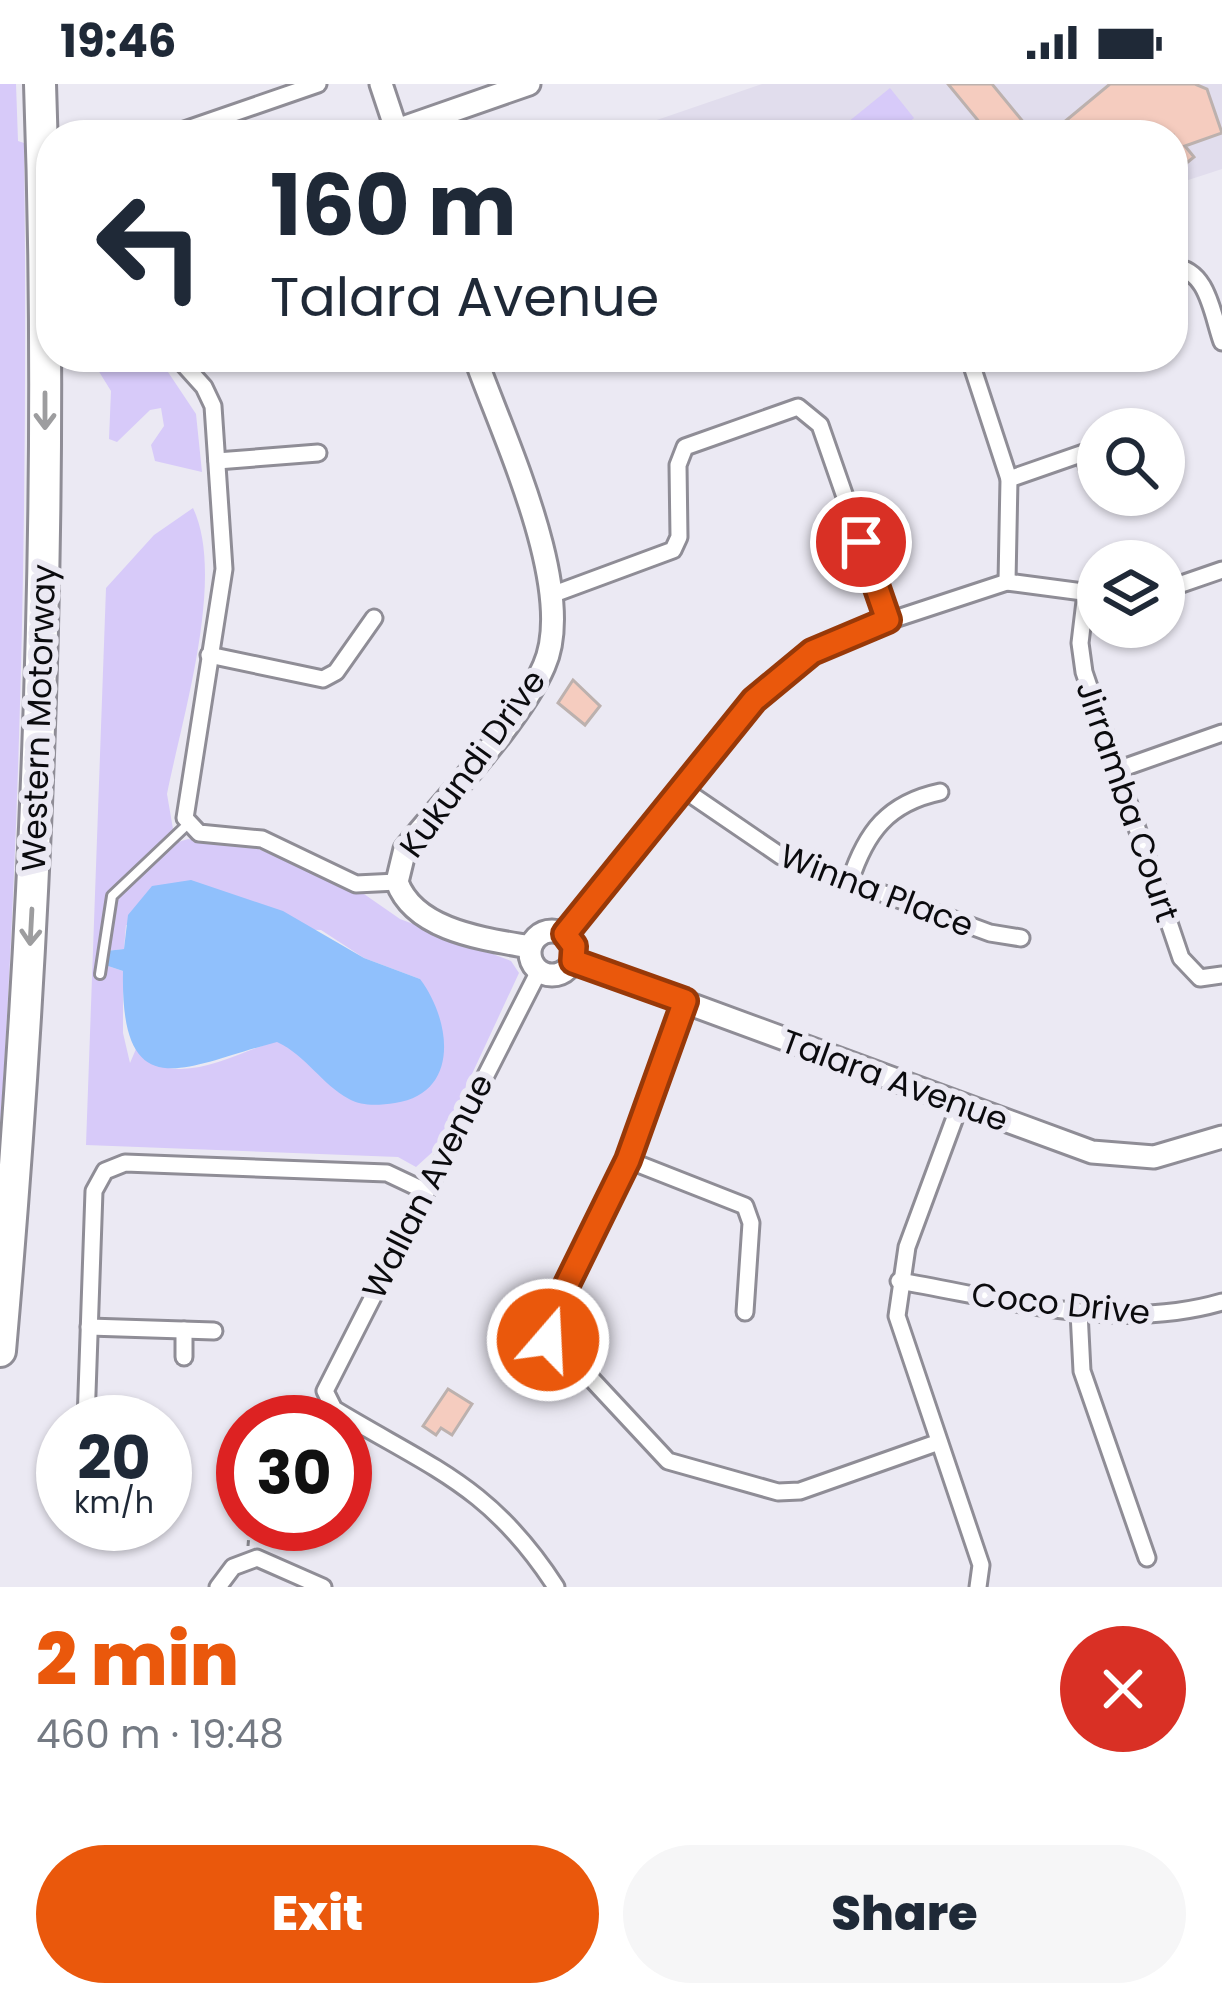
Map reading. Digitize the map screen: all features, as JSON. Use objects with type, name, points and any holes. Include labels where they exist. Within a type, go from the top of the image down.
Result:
[{"type":"highway","name":"Western Motorway","points":[[40,84],[41,120]]},
{"type":"highway","name":"Western Motorway","points":[[0,1351],[22,1076],[40,705],[45,372]]},
{"type":"street","points":[[214,120],[318,84]]},
{"type":"street","points":[[381,84],[394,120]]},
{"type":"street","points":[[431,120],[529,84]]},
{"type":"street","points":[[1188,270],[1200,280],[1222,342]]},
{"type":"street","points":[[191,372],[211,399],[224,569],[184,806],[188,824],[206,835],[262,839],[350,882],[397,882]]},
{"type":"street","name":"Kukundi Drive","points":[[480,372],[554,594],[553,634],[537,682],[404,849],[397,882],[408,904],[425,916],[474,935],[530,947]]},
{"type":"street","points":[[974,372],[1009,479],[1007,582]]},
{"type":"street","points":[[554,594],[667,555],[679,537],[678,465],[685,447],[798,407],[820,425],[888,620]]},
{"type":"street","points":[[217,461],[318,453]]},
{"type":"street","points":[[1009,479],[1077,455]]},
{"type":"street","points":[[1185,582],[1222,569]]},
{"type":"street","points":[[565,934],[680,787],[782,674],[824,646],[1007,582],[1077,592]]},
{"type":"street","points":[[209,655],[323,680],[336,672],[374,618]]},
{"type":"street","name":"Jirramba Court","points":[[1084,648],[1082,664],[1184,964],[1200,977],[1222,975]]},
{"type":"street","points":[[1117,770],[1222,733]]},
{"type":"street","name":"Winna Place","points":[[680,787],[772,851],[990,933],[1021,938]]},
{"type":"street","points":[[850,880],[861,848],[892,809],[940,792]]},
{"type":"street","points":[[544,932],[565,934],[574,946],[573,961],[559,975],[539,971],[530,947],[544,932]]},
{"type":"street","name":"Talara Avenue","points":[[573,961],[1092,1152],[1120,1157],[1166,1155],[1222,1137]]},
{"type":"street","name":"Wallan Avenue","points":[[539,971],[327,1381],[328,1403],[472,1489],[515,1530],[556,1587]]},
{"type":"street","points":[[685,1001],[628,1160],[547,1334],[555,1351],[586,1373],[664,1458],[787,1493],[939,1442]]},
{"type":"street","points":[[960,1105],[899,1281],[899,1329],[981,1565],[978,1587]]},
{"type":"street","points":[[628,1160],[745,1206],[751,1223],[745,1312]]},
{"type":"street","points":[[87,1395],[94,1192],[101,1175],[114,1166],[387,1173],[423,1190]]},
{"type":"street","name":"Coco Drive","points":[[899,1281],[1079,1312],[1153,1316],[1222,1302]]},
{"type":"street","points":[[1079,1312],[1082,1371],[1147,1558]]},
{"type":"street","points":[[89,1327],[214,1331]]},
{"type":"street","points":[[184,1330],[184,1358]]},
{"type":"street","points":[[218,1587],[232,1567],[251,1559],[272,1561],[323,1587]]},
{"type":"lane","points":[[100,974],[103,928],[112,896],[188,824]]},
{"type":"path","points":[[250,1551],[251,1559]]},
{"type":"shaded area","points":[[0,84],[16,84],[18,141],[24,143],[25,390],[18,760],[0,1130]]},
{"type":"shaded area","points":[[762,84],[1222,84],[1222,169],[1188,180],[1188,120],[657,120]]},
{"type":"shaded area","points":[[890,88],[914,118],[912,120],[851,120]]},
{"type":"shaded area","points":[[99,372],[168,372],[196,414],[202,472],[155,461],[151,445],[164,426],[161,408],[150,410],[117,442],[109,439],[111,391]]},
{"type":"shaded area","points":[[193,508],[202,537],[203,609],[167,794],[173,829],[110,891],[96,975],[103,975],[105,965],[123,971],[123,1033],[130,1063],[136,1049],[151,1062],[186,1069],[277,1041],[301,1053],[330,1084],[420,979],[364,958],[321,930],[126,925],[124,949],[106,951],[117,895],[172,844],[188,839],[256,848],[364,894],[400,919],[511,961],[519,973],[438,1147],[416,1167],[398,1157],[86,1145],[106,588],[154,535]]},
{"type":"water","points":[[191,880],[283,911],[364,958],[420,979],[443,1034],[440,1070],[431,1085],[395,1103],[360,1103],[339,1093],[277,1042],[188,1067],[165,1068],[147,1061],[133,1045],[125,1015],[123,971],[105,965],[106,951],[124,949],[128,915],[152,886]]},
{"type":"building","points":[[948,84],[992,84],[1022,120],[978,120]]},
{"type":"building","points":[[1110,84],[1195,84],[1207,89],[1222,133],[1188,145],[1188,120],[1067,120]]},
{"type":"building","points":[[573,680],[600,706],[585,725],[558,703]]},
{"type":"building","points":[[448,1389],[472,1404],[452,1435],[441,1428],[436,1435],[423,1426]]},
{"type":"route","points":[[548,1340],[548,1323],[628,1160],[685,1001],[573,961],[574,946],[565,934],[754,700],[812,652],[888,620],[861,542]]}]
